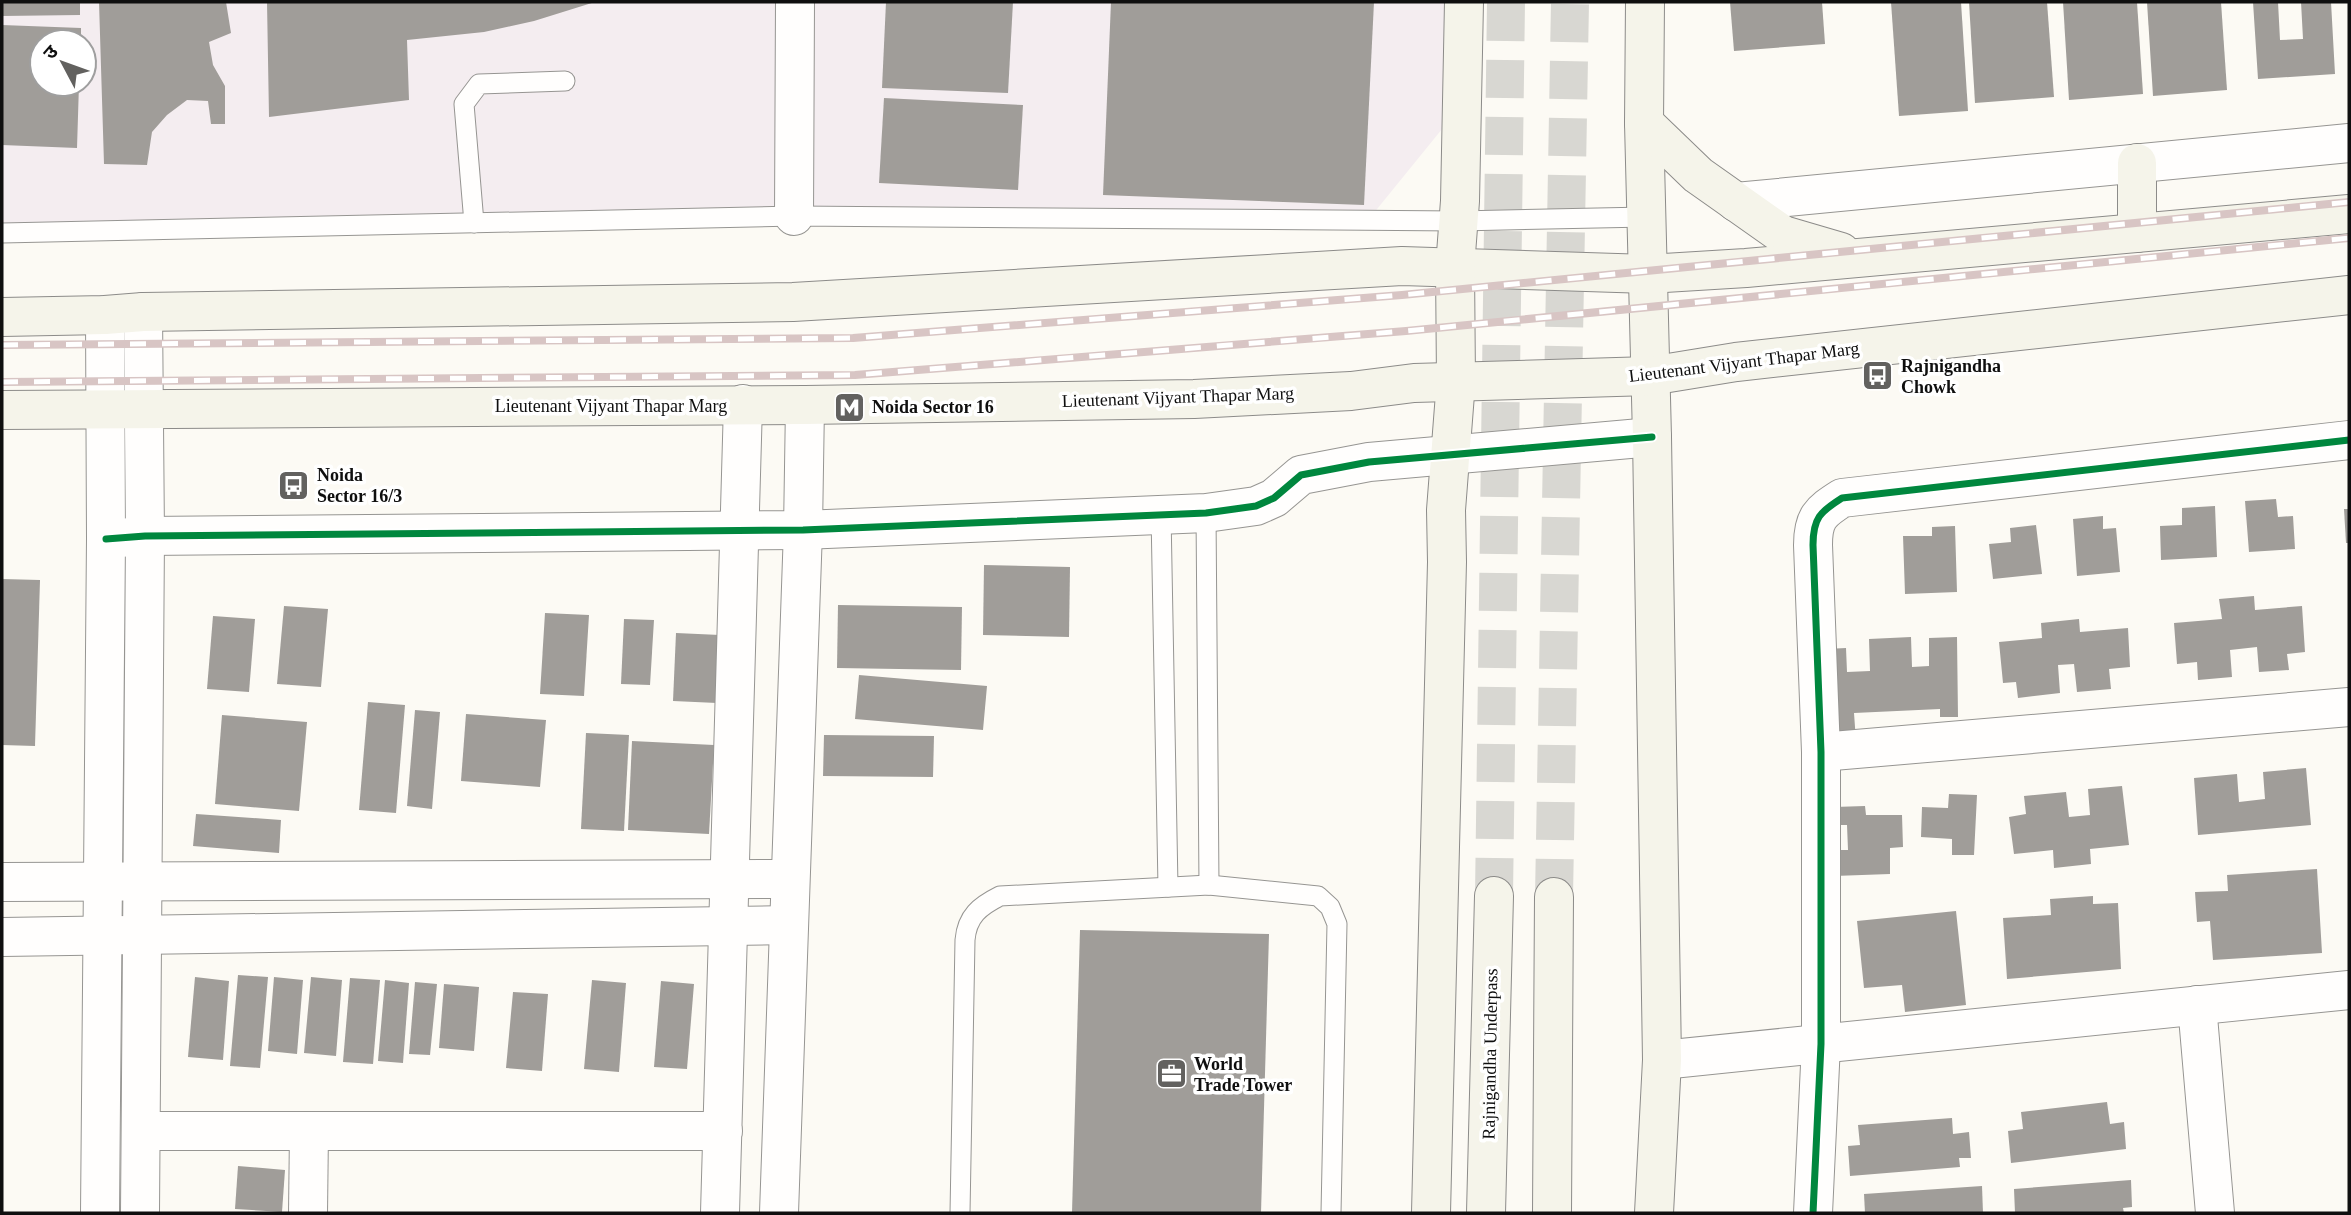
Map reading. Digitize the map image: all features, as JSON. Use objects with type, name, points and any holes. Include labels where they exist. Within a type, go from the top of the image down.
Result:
[{"type":"main road","points":[[1431,1213],[1449,453],[1456,381],[1455,267],[1459,221],[1464,2]]},
{"type":"main road","points":[[1645,2],[1644,123],[1662,1060],[1654,1213]]},
{"type":"main road","points":[[1644,123],[1698,175],[1783,235],[1859,258]]},
{"type":"main road","points":[[2137,163],[2137,233]]},
{"type":"main road","points":[[2,317],[143,312],[793,302],[1402,266],[1648,274],[2349,215]]},
{"type":"main road","name":"Lieutenant Vijyant Thapar Marg","points":[[2,410],[805,405],[1194,399],[1351,391],[1414,383],[1650,376],[1736,362],[2349,295]]},
{"type":"main road","name":"Rajnigandha Underpass","points":[[1486,1213],[1494,896]]},
{"type":"main road","points":[[1552,1213],[1555,897]]},
{"type":"street","points":[[794,216],[795,2]]},
{"type":"street","points":[[1736,202],[2349,143]]},
{"type":"street","points":[[140,1213],[145,536],[143,312]]},
{"type":"street","points":[[100,1213],[106,539],[105,315]]},
{"type":"street","points":[[720,1213],[743,404]]},
{"type":"street","points":[[779,1213],[805,405]]},
{"type":"street","points":[[106,539],[145,536],[803,530],[1206,513],[1256,506],[1275,498],[1301,475],[1369,462],[1652,437]]},
{"type":"street","points":[[1812,1213],[1821,1044],[1821,752],[1813,529],[1822,511],[1842,498],[2349,440]]},
{"type":"street","points":[[1821,752],[2349,707]]},
{"type":"street","points":[[2,882],[790,879]]},
{"type":"street","points":[[2,937],[789,925]]},
{"type":"street","points":[[1662,1060],[2349,990]]},
{"type":"street","points":[[2197,1005],[2215,1213]]},
{"type":"street","points":[[141,1131],[723,1131]]},
{"type":"street","points":[[308,1213],[309,1131]]},
{"type":"lane","points":[[474,223],[464,104],[479,85],[565,81]]},
{"type":"lane","points":[[2,233],[794,216],[1459,221],[1646,217]]},
{"type":"lane","points":[[1206,513],[1209,885]]},
{"type":"lane","points":[[1161,514],[1168,887]]},
{"type":"lane","points":[[960,1213],[966,925],[984,904],[1000,896],[1209,885],[1318,896],[1330,907],[1337,924],[1331,1213]]},
{"type":"shaded area","points":[[2,2],[1451,2],[1451,118],[1373,214],[2,224]]},
{"type":"building","points":[[2,2],[80,2],[80,15],[2,16]]},
{"type":"building","points":[[99,2],[226,2],[231,33],[209,42],[213,65],[225,86],[225,124],[211,124],[208,101],[187,100],[167,115],[152,132],[147,165],[104,164]]},
{"type":"building","points":[[267,2],[595,2],[534,21],[484,32],[407,40],[409,100],[269,117]]},
{"type":"building","points":[[886,2],[1013,2],[1008,93],[882,88]]},
{"type":"building","points":[[1111,2],[1374,2],[1364,205],[1103,195]]},
{"type":"building","points":[[1730,2],[1822,2],[1825,44],[1734,51]]},
{"type":"building","points":[[1891,2],[1961,2],[1968,111],[1899,116]]},
{"type":"building","points":[[1969,2],[2047,2],[2054,97],[1975,103]]},
{"type":"building","points":[[2063,2],[2137,2],[2143,94],[2069,100]]},
{"type":"building","points":[[2147,2],[2221,2],[2227,90],[2153,96]]},
{"type":"building","points":[[2253,2],[2278,2],[2280,40],[2303,39],[2301,2],[2331,2],[2335,74],[2258,79]]},
{"type":"building","points":[[2,25],[81,28],[28,28],[28,98],[79,98],[77,148],[2,145]]},
{"type":"building","points":[[884,98],[1023,105],[1018,190],[879,183]]},
{"type":"building","points":[[2276,499],[2278,517],[2293,516],[2295,549],[2249,552],[2245,501]]},
{"type":"building","points":[[2215,506],[2217,557],[2161,560],[2160,526],[2182,525],[2182,508]]},
{"type":"building","points":[[2344,509],[2349,509],[2349,543],[2346,543]]},
{"type":"building","points":[[2103,516],[2103,529],[2116,528],[2120,572],[2077,576],[2073,519]]},
{"type":"building","points":[[2036,525],[2042,574],[1993,579],[1989,544],[2011,542],[2010,528]]},
{"type":"building","points":[[1955,526],[1957,592],[1905,594],[1903,536],[1932,536],[1932,527]]},
{"type":"building","points":[[984,565],[1070,567],[1069,637],[983,635]]},
{"type":"building","points":[[2,579],[40,580],[35,746],[2,745]]},
{"type":"building","points":[[2254,596],[2255,610],[2302,606],[2305,652],[2287,654],[2289,670],[2259,672],[2257,647],[2230,650],[2232,677],[2198,680],[2197,662],[2177,664],[2174,623],[2222,619],[2219,599]]},
{"type":"building","points":[[838,605],[962,607],[961,670],[837,668]]},
{"type":"building","points":[[284,606],[328,609],[321,687],[277,684]]},
{"type":"building","points":[[545,613],[589,615],[584,696],[540,694]]},
{"type":"building","points":[[213,616],[255,619],[249,692],[207,689]]},
{"type":"building","points":[[624,619],[654,620],[650,685],[621,684]]},
{"type":"building","points":[[2079,619],[2080,632],[2128,628],[2130,667],[2109,669],[2111,689],[2077,692],[2074,664],[2058,665],[2060,693],[2018,698],[2016,682],[2003,683],[1999,642],[2042,638],[2041,623]]},
{"type":"building","points":[[676,633],[720,635],[717,703],[673,701]]},
{"type":"building","points":[[1911,637],[1912,667],[1929,666],[1929,638],[1957,637],[1958,717],[1940,717],[1940,709],[1854,713],[1856,741],[1830,742],[1826,649],[1846,648],[1847,672],[1870,671],[1869,639]]},
{"type":"building","points":[[859,675],[987,686],[983,730],[855,719]]},
{"type":"building","points":[[368,702],[405,705],[396,813],[359,810]]},
{"type":"building","points":[[415,710],[440,712],[432,809],[407,806]]},
{"type":"building","points":[[466,714],[546,720],[540,787],[461,781]]},
{"type":"building","points":[[222,715],[307,722],[299,811],[215,804]]},
{"type":"building","points":[[586,733],[629,735],[624,831],[581,829]]},
{"type":"building","points":[[824,735],[934,736],[933,777],[823,776]]},
{"type":"building","points":[[632,741],[714,745],[709,834],[628,830]]},
{"type":"building","points":[[2306,768],[2311,825],[2198,835],[2194,778],[2237,774],[2239,802],[2265,799],[2263,772]]},
{"type":"building","points":[[2122,786],[2129,845],[2090,849],[2091,864],[2054,868],[2053,850],[2014,854],[2009,817],[2026,814],[2024,796],[2066,792],[2069,817],[2090,815],[2088,789]]},
{"type":"building","points":[[1949,794],[1977,795],[1974,855],[1952,855],[1952,839],[1921,837],[1922,807],[1948,808]]},
{"type":"building","points":[[1865,806],[1866,815],[1902,815],[1903,847],[1890,848],[1890,874],[1834,876],[1834,850],[1848,850],[1847,825],[1834,825],[1834,807]]},
{"type":"building","points":[[196,814],[281,820],[279,853],[193,846]]},
{"type":"building","points":[[2317,869],[2322,953],[2213,960],[2210,921],[2197,922],[2195,892],[2228,891],[2227,875]]},
{"type":"building","points":[[2093,896],[2093,904],[2118,903],[2121,969],[2007,979],[2003,918],[2051,915],[2050,899]]},
{"type":"building","points":[[1956,911],[1966,1005],[1905,1012],[1902,985],[1864,988],[1857,921]]},
{"type":"building","name":"World Trade Tower","points":[[1080,930],[1269,934],[1261,1213],[1072,1213]]},
{"type":"building","points":[[238,975],[268,977],[260,1068],[230,1066]]},
{"type":"building","points":[[195,977],[229,981],[223,1060],[188,1057]]},
{"type":"building","points":[[274,977],[303,980],[297,1054],[268,1051]]},
{"type":"building","points":[[311,977],[342,980],[336,1056],[304,1053]]},
{"type":"building","points":[[350,978],[380,980],[373,1064],[343,1062]]},
{"type":"building","points":[[385,980],[409,983],[403,1063],[378,1061]]},
{"type":"building","points":[[592,980],[626,983],[619,1072],[584,1069]]},
{"type":"building","points":[[661,981],[694,984],[687,1069],[654,1067]]},
{"type":"building","points":[[415,982],[437,984],[430,1055],[409,1054]]},
{"type":"building","points":[[444,984],[479,987],[474,1051],[439,1048]]},
{"type":"building","points":[[513,992],[548,994],[542,1071],[506,1068]]},
{"type":"building","points":[[2107,1102],[2110,1124],[2124,1122],[2126,1149],[2011,1163],[2008,1131],[2023,1129],[2021,1112]]},
{"type":"building","points":[[1952,1118],[1953,1134],[1969,1132],[1971,1158],[1959,1158],[1960,1167],[1850,1176],[1848,1146],[1860,1145],[1858,1125]]},
{"type":"building","points":[[238,1166],[285,1170],[282,1212],[235,1209]]},
{"type":"building","points":[[2131,1180],[2132,1207],[2123,1208],[2124,1213],[2015,1213],[2014,1189]]},
{"type":"building","points":[[1982,1186],[1983,1213],[1865,1213],[1864,1194]]},
{"type":"tunnel","points":[[1494,896],[1506,2]]},
{"type":"tunnel","points":[[1554,897],[1570,2]]},
{"type":"railway","points":[[2,345],[853,338],[1402,295],[2349,202]]},
{"type":"railway","points":[[2,382],[855,375],[1406,331],[2349,238]]},
{"type":"cycle path","points":[[106,539],[145,536],[803,530],[1206,513],[1256,506],[1274,498],[1301,475],[1369,462],[1652,437]]},
{"type":"cycle path","points":[[1813,1213],[1821,1044],[1821,752],[1813,545],[1814,528],[1819,517],[1842,498],[2349,440]]},
{"type":"place","name":"Rajnigandha Chowk","points":[[1878,376]]},
{"type":"place","name":"Noida Sector 16","points":[[849,407]]},
{"type":"place","name":"Noida Sector 16/3","points":[[294,485]]},
{"type":"place","name":"World Trade Tower","points":[[1171,1074]]}]
